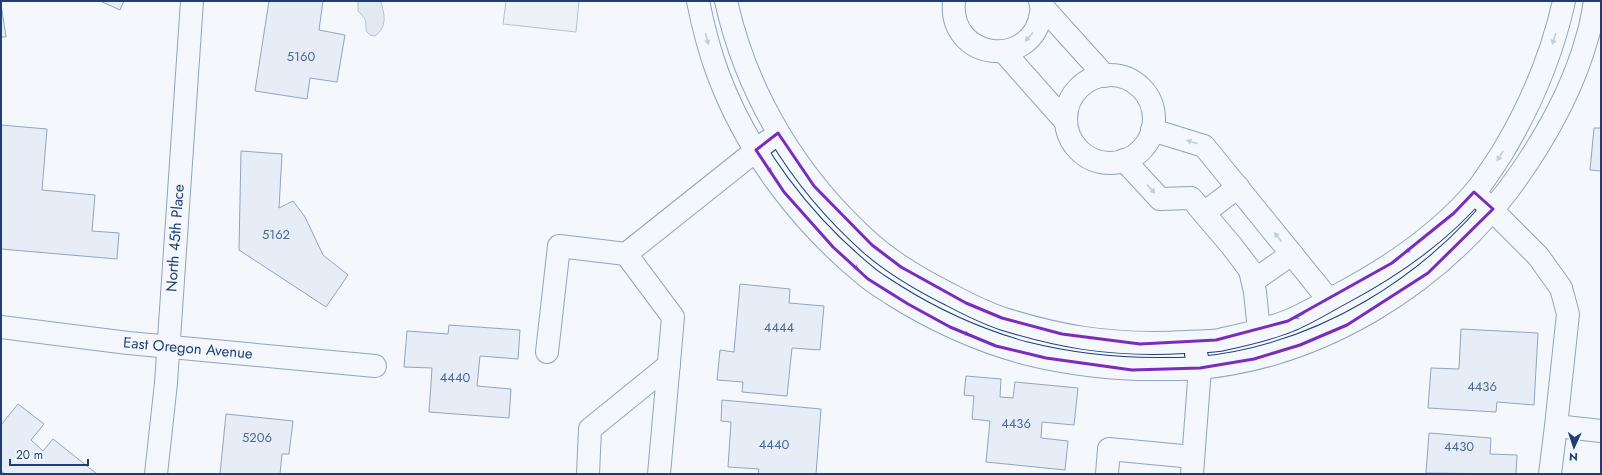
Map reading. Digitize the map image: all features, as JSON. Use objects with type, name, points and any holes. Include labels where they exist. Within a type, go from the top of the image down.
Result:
[{"type":"street","name":"North 45th Place","points":[[156,474],[166,383],[192,1]]},
{"type":"street","points":[[698,1],[706,39],[718,75],[735,114],[756,150],[784,192],[810,223],[833,247],[868,278],[908,304],[950,327],[996,346],[1087,366],[1132,370],[1200,368],[1254,359],[1300,345],[1347,325],[1391,299],[1428,273],[1453,251],[1493,209],[1526,165],[1570,86],[1587,38],[1595,1]]},
{"type":"street","points":[[726,1],[731,25],[742,59],[778,133],[814,186],[872,245],[901,267],[929,284],[966,303],[1002,318],[1062,334],[1102,341],[1140,344],[1216,340],[1259,330],[1288,321],[1367,280],[1392,263],[1448,218],[1474,192],[1518,127],[1548,61],[1564,1]]},
{"type":"street","points":[[949,4],[956,25],[964,37],[975,47],[989,52],[1004,52],[1017,48],[1029,39],[1037,27],[1041,13],[1040,3]]},
{"type":"street","points":[[1040,3],[1105,76]]},
{"type":"street","points":[[1004,52],[1066,122]]},
{"type":"street","points":[[1110,75],[1125,78],[1138,85],[1147,96],[1153,109],[1150,138],[1142,150],[1130,158],[1116,163],[1102,162],[1088,158],[1077,148],[1069,136],[1066,122],[1067,108],[1073,95],[1083,84],[1096,77],[1110,75]]},
{"type":"street","points":[[1152,130],[1204,146],[1329,300]]},
{"type":"street","points":[[546,352],[559,246],[626,254],[778,133]]},
{"type":"street","points":[[1124,160],[1160,199],[1191,198],[1250,270],[1259,330]]},
{"type":"street","points":[[1204,213],[1238,187]]},
{"type":"street","points":[[1474,192],[1493,209],[1538,256],[1560,288],[1568,314],[1550,474]]},
{"type":"street","points":[[626,254],[673,316],[659,474]]},
{"type":"street","points":[[1253,282],[1292,254]]},
{"type":"street","name":"East Oregon Avenue","points":[[1,327],[128,343],[375,366]]},
{"type":"street","points":[[1107,474],[1109,449],[1193,465],[1200,368],[1193,342]]},
{"type":"street","points":[[588,474],[590,429],[669,364]]},
{"type":"street","points":[[1556,426],[1601,431]]},
{"type":"highlighted area","points":[[778,133],[814,186],[872,245],[901,267],[966,303],[1002,318],[1062,334],[1140,344],[1216,340],[1288,321],[1392,263],[1454,213],[1474,192],[1493,209],[1428,273],[1347,325],[1300,345],[1254,359],[1200,368],[1132,370],[1046,358],[996,346],[950,327],[908,304],[868,279],[833,247],[784,192],[756,150]]},
{"type":"shaded area","points":[[358,1],[381,2],[384,21],[382,29],[375,36],[370,35],[366,31],[365,20],[358,11]]},
{"type":"shaded area","points":[[506,1],[579,1],[576,32],[503,24]]},
{"type":"building","points":[[100,1],[124,1],[120,10]]},
{"type":"building","points":[[269,1],[323,1],[319,30],[345,35],[337,82],[310,78],[307,99],[255,91]]},
{"type":"building","points":[[1,4],[6,37],[1,37]]},
{"type":"building","points":[[1,125],[47,129],[42,190],[95,195],[92,231],[119,233],[117,259],[1,249]]},
{"type":"building","points":[[1594,128],[1601,128],[1601,171],[1590,170]]},
{"type":"building","points":[[241,151],[282,154],[279,208],[293,201],[305,217],[323,255],[348,275],[326,307],[239,250]]},
{"type":"building","points":[[740,284],[790,289],[789,303],[824,306],[820,350],[792,348],[787,396],[742,392],[743,382],[717,380],[720,350],[734,352]]},
{"type":"building","points":[[449,325],[520,330],[518,359],[480,356],[477,386],[511,389],[509,418],[429,412],[432,368],[404,367],[407,331],[448,334]]},
{"type":"building","points":[[1461,329],[1538,333],[1534,405],[1497,402],[1496,412],[1428,408],[1431,368],[1459,369]]},
{"type":"building","points":[[966,376],[1001,379],[1000,397],[1013,398],[1015,382],[1078,388],[1074,425],[1042,422],[1041,438],[1068,441],[1065,470],[986,462],[990,421],[972,419],[974,396],[964,395]]},
{"type":"building","points":[[722,400],[821,409],[816,474],[758,474],[759,469],[728,467],[731,422],[721,421]]},
{"type":"building","points":[[18,404],[44,424],[31,440],[43,451],[53,439],[97,474],[5,474],[1,471],[1,425]]},
{"type":"building","points":[[226,414],[293,421],[289,454],[282,454],[280,474],[220,474]]},
{"type":"building","points":[[1429,433],[1491,438],[1490,454],[1517,455],[1516,474],[1426,473]]}]
